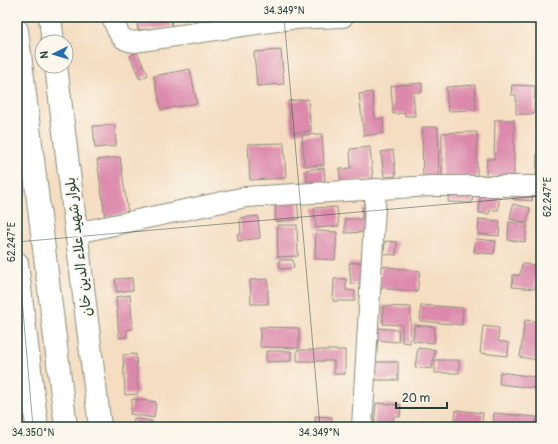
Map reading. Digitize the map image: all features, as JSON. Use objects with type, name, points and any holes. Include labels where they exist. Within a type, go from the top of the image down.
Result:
[{"type":"main road","points":[[50,17],[52,34]]},
{"type":"main road","points":[[17,30],[66,427]]},
{"type":"main road","name":"بلوار شهید علاء الدین خان","points":[[57,74],[100,427]]},
{"type":"main road","points":[[17,263],[37,427]]},
{"type":"street","points":[[112,17],[119,33],[127,42],[290,19],[343,17]]},
{"type":"street","points":[[76,233],[246,197],[431,186],[541,186]]},
{"type":"street","points":[[362,427],[376,189]]},
{"type":"building","points":[[140,17],[171,17],[172,27],[138,30],[137,20],[140,20]]},
{"type":"building","points":[[281,50],[284,84],[257,86],[254,52]]},
{"type":"building","points":[[137,52],[148,75],[140,79],[130,56]]},
{"type":"building","points":[[190,69],[197,103],[161,110],[154,76]]},
{"type":"building","points":[[422,83],[422,92],[413,92],[415,116],[405,116],[405,113],[393,114],[391,86]]},
{"type":"building","points":[[475,85],[476,110],[448,111],[446,87]]},
{"type":"building","points":[[512,85],[535,86],[534,114],[516,114],[516,95],[511,95]]},
{"type":"building","points":[[372,92],[375,119],[383,118],[384,133],[364,136],[359,94]]},
{"type":"building","points":[[308,99],[311,131],[292,133],[288,101]]},
{"type":"building","points":[[495,120],[514,120],[514,176],[486,176],[487,159],[494,159]]},
{"type":"building","points":[[115,125],[116,146],[95,148],[93,126]]},
{"type":"building","points":[[422,127],[438,127],[439,181],[423,181]]},
{"type":"building","points":[[477,132],[477,177],[442,177],[442,133]]},
{"type":"building","points":[[322,134],[324,165],[304,166],[302,135]]},
{"type":"building","points":[[284,143],[286,178],[250,180],[248,144]]},
{"type":"building","points":[[370,147],[373,179],[341,182],[339,169],[351,168],[350,149]]},
{"type":"building","points":[[393,150],[396,176],[384,177],[381,152]]},
{"type":"building","points":[[537,154],[541,154],[541,181],[536,181]]},
{"type":"building","points":[[120,157],[128,213],[105,217],[97,160]]},
{"type":"building","points":[[324,168],[325,181],[307,182],[306,170]]},
{"type":"building","points":[[514,188],[533,190],[532,201],[512,199]]},
{"type":"building","points":[[481,189],[500,191],[498,210],[490,210],[489,214],[479,213]]},
{"type":"building","points":[[449,190],[473,191],[472,203],[448,202]]},
{"type":"building","points":[[297,202],[299,219],[276,222],[275,204]]},
{"type":"building","points":[[513,204],[530,208],[527,223],[510,219]]},
{"type":"building","points":[[337,207],[339,226],[316,228],[314,208]]},
{"type":"building","points":[[371,207],[371,232],[345,233],[345,219],[362,219],[362,208]]},
{"type":"building","points":[[258,216],[260,238],[238,241],[237,234],[241,234],[240,218]]},
{"type":"building","points":[[479,219],[500,221],[499,236],[478,234]]},
{"type":"building","points":[[509,222],[527,224],[525,242],[508,240]]},
{"type":"building","points":[[277,225],[297,225],[298,256],[278,257]]},
{"type":"building","points":[[316,231],[337,232],[335,260],[315,259]]},
{"type":"building","points":[[476,239],[496,241],[494,254],[474,252]]},
{"type":"building","points":[[385,241],[397,242],[396,255],[384,254]]},
{"type":"building","points":[[279,260],[293,260],[294,268],[280,269]]},
{"type":"building","points":[[366,262],[360,295],[360,283],[351,284],[349,263]]},
{"type":"building","points":[[522,264],[537,265],[535,289],[512,287],[513,275],[520,275]]},
{"type":"building","points":[[382,266],[420,271],[417,292],[379,288]]},
{"type":"building","points":[[132,278],[133,290],[117,292],[115,279]]},
{"type":"building","points":[[268,279],[268,304],[251,304],[250,280]]},
{"type":"building","points":[[334,279],[346,279],[346,290],[355,291],[355,301],[333,301]]},
{"type":"building","points":[[130,295],[133,329],[127,330],[127,337],[119,338],[116,297]]},
{"type":"building","points":[[421,305],[463,308],[462,325],[420,321]]},
{"type":"building","points":[[383,306],[411,307],[410,343],[402,342],[402,325],[383,324]]},
{"type":"building","points":[[525,320],[541,322],[541,336],[537,360],[520,357]]},
{"type":"building","points":[[414,325],[435,327],[434,343],[413,341]]},
{"type":"building","points":[[483,326],[499,328],[498,341],[509,343],[508,356],[480,353]]},
{"type":"building","points":[[260,327],[299,328],[299,348],[260,347]]},
{"type":"building","points":[[378,328],[399,330],[398,342],[377,340]]},
{"type":"building","points":[[418,348],[435,350],[432,369],[415,367]]},
{"type":"building","points":[[297,350],[345,350],[345,374],[334,374],[334,361],[297,361]]},
{"type":"building","points":[[266,351],[291,351],[291,361],[266,362]]},
{"type":"building","points":[[136,354],[138,394],[125,395],[123,355]]},
{"type":"building","points":[[435,360],[459,360],[459,373],[435,373]]},
{"type":"building","points":[[374,362],[398,362],[398,380],[374,380]]},
{"type":"building","points":[[500,372],[541,378],[541,389],[499,384]]},
{"type":"building","points":[[132,399],[156,402],[154,418],[130,414]]},
{"type":"building","points":[[376,403],[401,405],[400,417],[394,416],[393,427],[374,427]]},
{"type":"building","points":[[456,410],[483,413],[481,427],[454,427]]},
{"type":"building","points":[[494,413],[536,417],[535,427],[493,426]]},
{"type":"building","points":[[315,416],[332,417],[332,427],[315,427]]},
{"type":"building","points":[[134,418],[152,421],[151,427],[132,427]]}]
